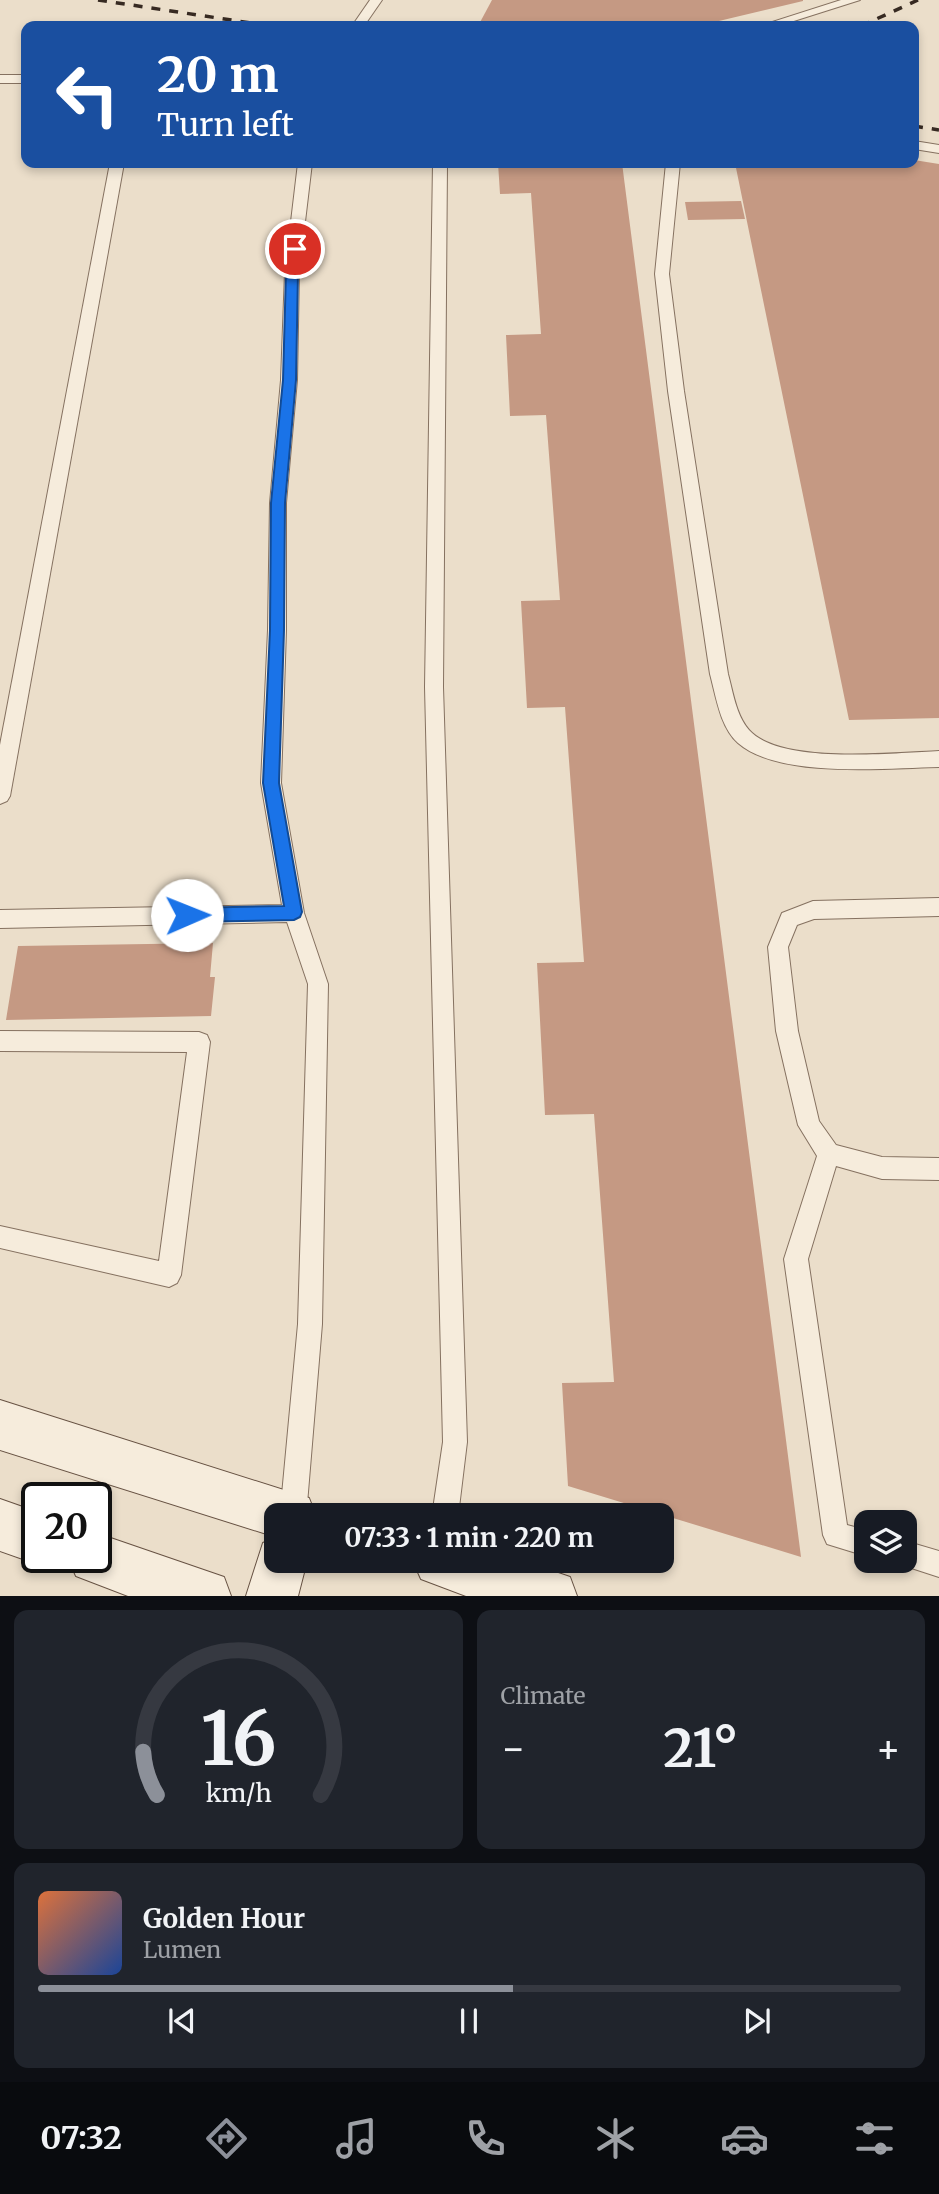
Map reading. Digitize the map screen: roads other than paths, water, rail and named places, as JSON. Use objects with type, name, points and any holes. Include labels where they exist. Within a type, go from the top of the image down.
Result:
[{"type":"main road","points":[[0,1425],[264,1507]]},
{"type":"main road","points":[[112,1564],[205,1595]]},
{"type":"main road","points":[[272,1595],[278,1573]]},
{"type":"main road","points":[[479,1573],[551,1595]]},
{"type":"lane","points":[[361,21],[376,0]]},
{"type":"lane","points":[[783,21],[854,0]]},
{"type":"lane","points":[[0,79],[21,79]]},
{"type":"lane","points":[[919,146],[939,149]]},
{"type":"lane","points":[[0,796],[116,168]]},
{"type":"lane","points":[[293,1503],[310,1324],[318,984],[294,912],[271,783],[277,630],[278,503],[289,380],[292,272],[304,168]]},
{"type":"lane","points":[[440,168],[434,687],[455,1443],[447,1503]]},
{"type":"lane","points":[[673,168],[662,274],[676,391],[717,660],[730,713],[743,736],[758,748],[787,757],[831,761],[939,759]]},
{"type":"lane","points":[[939,907],[813,910],[789,919],[778,947],[787,1031],[809,1125],[829,1154],[881,1168],[939,1169]]},
{"type":"lane","points":[[0,919],[294,912]]},
{"type":"lane","points":[[0,1041],[199,1042],[169,1275],[0,1237]]},
{"type":"lane","points":[[829,1154],[796,1259],[836,1535],[854,1540]]},
{"type":"lane","points":[[917,1558],[939,1564]]},
{"type":"railway","points":[[98,0],[238,21]]},
{"type":"railway","points":[[872,21],[918,0]]},
{"type":"railway","points":[[919,127],[939,130]]}]
